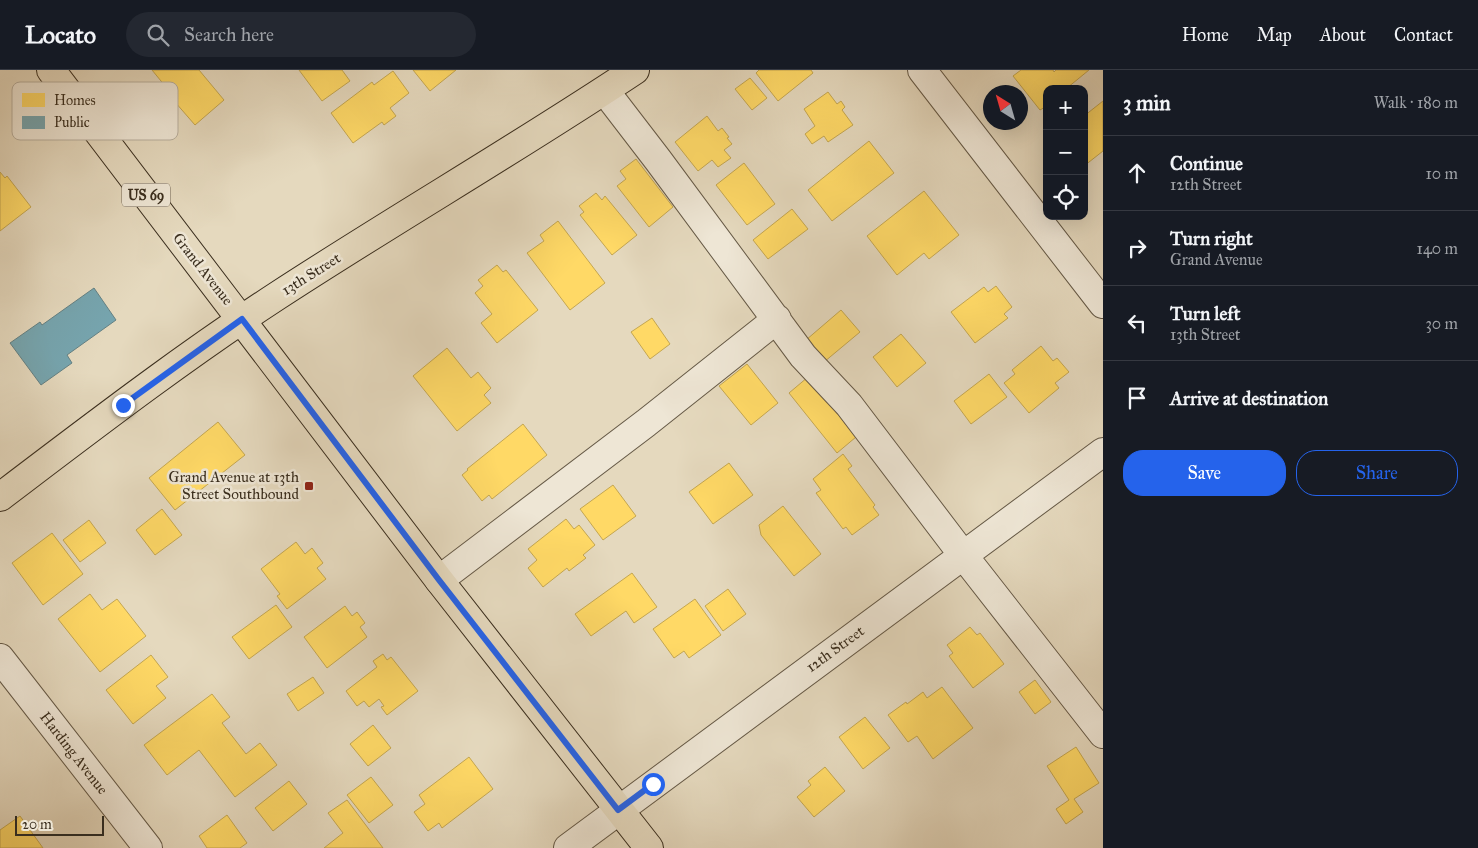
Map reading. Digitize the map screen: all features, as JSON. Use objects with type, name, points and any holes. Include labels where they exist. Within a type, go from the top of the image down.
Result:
[{"type":"main road","name":"Grand Avenue","points":[[51,70],[60,82]]},
{"type":"main road","name":"13th Street","points":[[0,497],[242,319],[636,70]]},
{"type":"main road","name":"Grand Avenue","points":[[105,140],[439,580],[649,848]]},
{"type":"street","points":[[922,70],[1103,304]]},
{"type":"street","points":[[605,91],[803,356],[849,405],[962,555],[1103,734]]},
{"type":"street","points":[[439,580],[646,423],[776,319]]},
{"type":"street","name":"12th Street","points":[[568,848],[1103,452]]},
{"type":"street","name":"Harding Avenue","points":[[0,658],[148,848]]},
{"type":"building: Homes","points":[[152,70],[199,70],[224,100],[195,125],[178,105],[178,82],[162,82]]},
{"type":"building: Homes","points":[[299,70],[342,70],[350,81],[322,101]]},
{"type":"building: Homes","points":[[413,70],[456,70],[430,91]]},
{"type":"building: Homes","points":[[759,70],[811,70],[813,73],[778,101],[756,73]]},
{"type":"building: Homes","points":[[1021,70],[1053,70],[1054,72],[1056,70],[1089,70],[1071,85],[1043,85],[1043,108],[1040,110],[1028,95],[1028,85],[1020,85],[1013,76]]},
{"type":"building: Homes","points":[[393,71],[409,93],[390,108],[396,116],[384,125],[382,122],[353,143],[331,113],[372,82],[374,85]]},
{"type":"building: Homes","points":[[750,78],[767,98],[752,110],[735,89]]},
{"type":"building: Homes","points":[[828,92],[837,104],[841,101],[845,107],[842,110],[853,125],[828,142],[824,136],[812,144],[805,134],[815,126],[804,109]]},
{"type":"building: Homes","points":[[1103,101],[1103,151],[1088,163],[1088,130],[1088,113]]},
{"type":"building: Homes","points":[[707,116],[718,131],[722,128],[729,137],[727,138],[732,144],[724,150],[731,158],[718,167],[712,160],[698,171],[675,142]]},
{"type":"building: Homes","points":[[869,141],[894,173],[832,221],[808,190]]},
{"type":"building: Homes","points":[[636,159],[673,207],[649,227],[617,186],[626,179],[620,171]]},
{"type":"building: Homes","points":[[744,163],[775,204],[747,225],[716,185]]},
{"type":"building: Homes","points":[[0,172],[5,178],[7,176],[31,207],[0,231]]},
{"type":"building: Homes","points":[[924,191],[959,235],[929,259],[924,253],[897,275],[867,236]]},
{"type":"building: Homes","points":[[596,193],[602,200],[605,196],[637,235],[612,255],[580,215],[584,212],[579,206]]},
{"type":"building: Homes","points":[[792,209],[808,229],[768,259],[753,240]]},
{"type":"building: Homes","points":[[558,221],[605,283],[570,310],[527,253],[544,241],[540,235]]},
{"type":"building: Homes","points":[[497,265],[503,272],[506,270],[538,310],[497,343],[481,323],[492,314],[475,293],[483,286],[478,280]]},
{"type":"building: Homes","points":[[996,286],[1012,307],[1004,314],[1008,318],[975,343],[951,312],[984,287],[988,292]]},
{"type":"building: Homes","points":[[841,310],[860,332],[824,362],[806,340]]},
{"type":"building: Homes","points":[[652,318],[670,344],[650,359],[631,332]]},
{"type":"building: Homes","points":[[901,334],[926,363],[897,387],[873,357]]},
{"type":"building: Homes","points":[[1041,346],[1053,361],[1057,358],[1069,372],[1055,383],[1059,388],[1029,413],[1004,383],[1015,374],[1012,370]]},
{"type":"building: Homes","points":[[447,348],[471,378],[478,372],[491,388],[484,395],[491,403],[457,431],[413,376]]},
{"type":"building: Homes","points":[[747,364],[778,403],[751,425],[719,386]]},
{"type":"building: Homes","points":[[989,374],[1007,397],[971,424],[954,401]]},
{"type":"building: Homes","points":[[808,377],[856,437],[837,453],[789,393]]},
{"type":"building: Homes","points":[[218,422],[245,455],[175,510],[149,478]]},
{"type":"building: Homes","points":[[523,424],[547,455],[492,499],[489,495],[482,501],[462,475]]},
{"type":"building: Homes","points":[[843,454],[852,466],[848,469],[875,505],[873,507],[879,515],[852,535],[846,527],[843,529],[816,493],[821,490],[813,479]]},
{"type":"building: Homes","points":[[729,463],[753,495],[713,524],[689,492]]},
{"type":"building: Homes","points":[[613,485],[636,516],[603,540],[580,509]]},
{"type":"building: Homes","points":[[783,506],[821,554],[794,576],[761,535],[759,525]]},
{"type":"building: Homes","points":[[162,509],[182,535],[155,555],[136,530]]},
{"type":"building: Homes","points":[[566,519],[574,529],[579,525],[595,545],[583,555],[586,558],[569,571],[567,568],[543,587],[528,568],[537,560],[528,549]]},
{"type":"building: Homes","points":[[89,520],[106,543],[80,562],[63,540]]},
{"type":"building: Homes","points":[[52,533],[83,574],[43,605],[12,563]]},
{"type":"building: Homes","points":[[296,542],[305,554],[312,548],[323,563],[317,568],[326,579],[287,609],[277,596],[280,594],[261,569]]},
{"type":"building: Homes","points":[[632,573],[657,607],[634,623],[626,611],[591,636],[575,614]]},
{"type":"building: Homes","points":[[728,589],[746,614],[723,631],[705,606]]},
{"type":"building: Homes","points":[[90,594],[102,610],[117,599],[146,636],[100,672],[58,619]]},
{"type":"building: Homes","points":[[695,599],[721,635],[689,658],[684,651],[674,658],[653,629]]},
{"type":"building: Homes","points":[[276,605],[292,627],[249,659],[232,637]]},
{"type":"building: Homes","points":[[345,606],[352,616],[357,612],[365,623],[360,627],[367,637],[327,668],[304,637]]},
{"type":"building: Homes","points":[[970,627],[977,635],[980,633],[1004,664],[973,688],[949,656],[953,653],[947,645]]},
{"type":"building: Homes","points":[[383,654],[387,660],[391,657],[418,691],[387,715],[381,707],[384,706],[379,699],[369,707],[364,701],[357,706],[346,691],[377,667],[373,661]]},
{"type":"building: Homes","points":[[151,655],[168,677],[156,686],[166,698],[133,724],[106,690]]},
{"type":"building: Homes","points":[[313,677],[324,693],[298,711],[287,694]]},
{"type":"building: Homes","points":[[1035,680],[1051,702],[1035,714],[1019,692]]},
{"type":"building: Homes","points":[[942,687],[973,728],[933,759],[917,736],[908,742],[888,715],[923,692],[927,698]]},
{"type":"building: Homes","points":[[212,694],[230,717],[222,723],[246,754],[260,743],[277,765],[235,797],[199,750],[167,775],[144,745]]},
{"type":"building: Homes","points":[[865,717],[890,748],[863,769],[839,737]]},
{"type":"building: Homes","points":[[373,725],[391,748],[368,766],[350,744]]},
{"type":"building: Homes","points":[[1076,747],[1099,783],[1074,799],[1083,812],[1066,824],[1056,809],[1069,800],[1047,766]]},
{"type":"building: Homes","points":[[469,757],[493,789],[442,828],[439,823],[428,831],[414,812],[425,804],[419,795]]},
{"type":"building: Homes","points":[[825,767],[845,791],[814,817],[797,797],[811,785],[808,781]]},
{"type":"building: Homes","points":[[371,777],[393,805],[369,823],[347,795]]},
{"type":"building: Homes","points":[[289,781],[307,804],[273,831],[255,808]]},
{"type":"building: Homes","points":[[347,800],[383,848],[324,848],[343,833],[328,813]]},
{"type":"building: Homes","points":[[227,815],[247,843],[240,848],[207,848],[199,836]]},
{"type":"building: Homes","points":[[20,816],[43,848],[0,848],[0,830]]},
{"type":"building: Public","points":[[94,288],[116,320],[67,355],[72,363],[41,385],[10,343],[40,322],[42,325]]},
{"type":"place","name":"Grand Avenue at 13th Street Southbound","points":[[309,486]]},
{"type":"route","points":[[123,405],[242,319],[439,580],[618,810],[653,784]]}]
